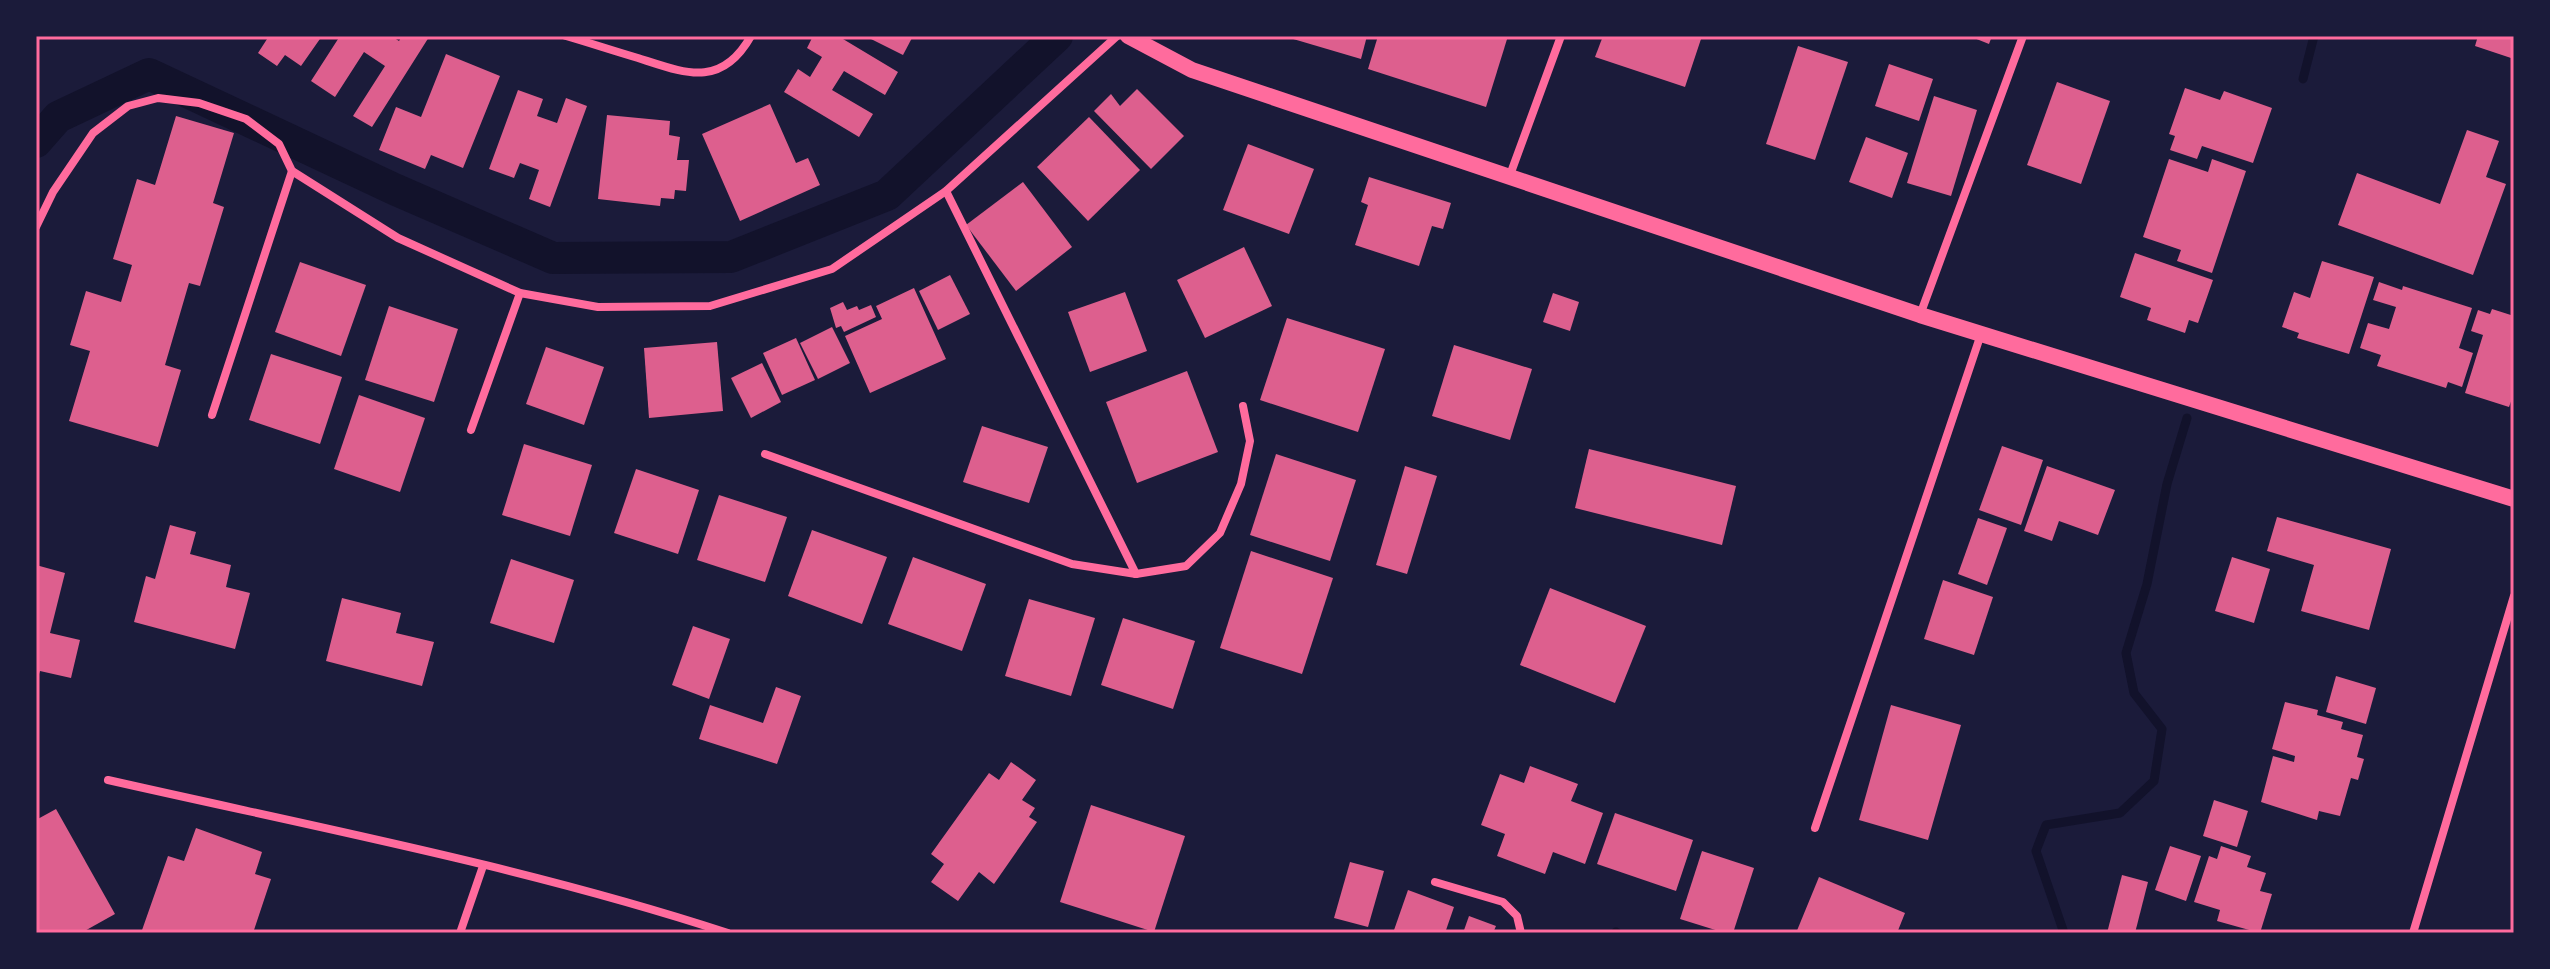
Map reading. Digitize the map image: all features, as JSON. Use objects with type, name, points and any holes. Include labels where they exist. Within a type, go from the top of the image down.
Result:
[{"type":"main road","points":[[1128,36],[1192,70],[1920,315],[2514,499]]},
{"type":"street","points":[[566,36],[689,74],[717,69],[740,55],[751,36]]},
{"type":"street","points":[[36,227],[53,192],[93,133],[128,106],[158,98],[199,103],[246,119],[279,144],[292,171],[398,238],[520,293],[598,307],[710,306],[832,269],[946,191],[1117,36]]},
{"type":"street","points":[[1510,175],[1561,36]]},
{"type":"street","points":[[1920,315],[2023,36]]},
{"type":"street","points":[[212,415],[292,171]]},
{"type":"street","points":[[946,191],[1136,574]]},
{"type":"street","points":[[471,430],[520,293]]},
{"type":"street","points":[[1815,828],[1982,333]]},
{"type":"street","points":[[765,454],[1072,564],[1136,574],[1186,566],[1220,533],[1241,484],[1250,441],[1243,406]]},
{"type":"street","points":[[2413,933],[2514,596]]},
{"type":"street","points":[[108,780],[483,866],[648,907],[728,933]]},
{"type":"street","points":[[460,933],[483,866]]},
{"type":"street","points":[[1435,882],[1503,902],[1517,916],[1521,933]]},
{"type":"building","points":[[269,36],[322,36],[301,66],[285,55],[277,66],[258,53]]},
{"type":"building","points":[[340,36],[391,36],[399,41],[402,36],[429,37],[372,127],[353,116],[385,66],[364,52],[335,97],[311,81]]},
{"type":"building","points":[[813,36],[838,36],[898,72],[885,95],[844,71],[832,90],[873,114],[859,137],[784,92],[798,69],[810,77],[822,57],[807,48]]},
{"type":"building","points":[[865,36],[913,36],[903,55]]},
{"type":"building","points":[[1283,36],[1367,36],[1361,59]]},
{"type":"building","points":[[1378,36],[1508,36],[1486,107],[1368,69]]},
{"type":"building","points":[[1603,36],[1702,36],[1685,87],[1595,57]]},
{"type":"building","points":[[1969,36],[1992,36],[1989,44]]},
{"type":"building","points":[[2478,36],[2514,36],[2514,59],[2475,46]]},
{"type":"building","points":[[1798,46],[1848,62],[1815,160],[1766,144]]},
{"type":"building","points":[[446,54],[500,76],[463,168],[431,155],[425,169],[379,150],[396,107],[421,117]]},
{"type":"building","points":[[1889,64],[1933,79],[1919,121],[1875,106]]},
{"type":"building","points":[[2057,82],[2110,101],[2081,184],[2027,165]]},
{"type":"building","points":[[2185,88],[2220,100],[2224,91],[2272,108],[2253,163],[2202,146],[2197,159],[2170,150],[2175,136],[2169,134]]},
{"type":"building","points":[[1137,89],[1184,136],[1151,169],[1094,111],[1111,94],[1120,106]]},
{"type":"building","points":[[518,90],[543,99],[537,116],[557,123],[566,98],[587,106],[550,207],[529,199],[539,170],[520,163],[514,178],[489,169]]},
{"type":"building","points":[[1934,96],[1977,110],[1951,196],[1907,183]]},
{"type":"building","points":[[770,104],[796,163],[808,158],[820,185],[740,221],[702,134]]},
{"type":"building","points":[[607,115],[670,121],[669,135],[680,137],[677,160],[689,160],[686,191],[675,190],[674,199],[661,198],[660,206],[598,199]]},
{"type":"building","points":[[176,116],[234,133],[213,203],[224,207],[200,286],[189,283],[165,365],[181,370],[158,447],[69,421],[90,351],[70,345],[86,291],[121,302],[132,265],[113,259],[137,179],[155,185]]},
{"type":"building","points":[[1089,117],[1140,170],[1088,221],[1037,167]]},
{"type":"building","points":[[2467,130],[2499,141],[2486,177],[2506,184],[2473,275],[2338,225],[2357,173],[2440,204]]},
{"type":"building","points":[[1866,137],[1908,153],[1892,198],[1849,182]]},
{"type":"building","points":[[1248,144],[1314,169],[1289,234],[1223,210]]},
{"type":"building","points":[[2169,159],[2208,172],[2212,159],[2246,171],[2212,273],[2177,261],[2181,250],[2143,237]]},
{"type":"building","points":[[1369,177],[1451,203],[1443,229],[1432,226],[1419,266],[1355,245],[1368,205],[1361,202]]},
{"type":"building","points":[[1023,182],[1072,247],[1016,291],[966,225]]},
{"type":"building","points":[[1244,247],[1272,306],[1205,338],[1177,280]]},
{"type":"building","points":[[2135,253],[2213,280],[2198,323],[2189,320],[2185,333],[2147,320],[2151,308],[2120,297]]},
{"type":"building","points":[[2322,261],[2374,277],[2349,354],[2297,338],[2299,333],[2282,327],[2294,292],[2310,298]]},
{"type":"building","points":[[300,262],[366,285],[341,356],[275,332]]},
{"type":"building","points":[[950,275],[970,314],[938,330],[919,291]]},
{"type":"building","points":[[2379,282],[2402,290],[2403,286],[2472,308],[2459,348],[2473,353],[2462,387],[2448,382],[2446,388],[2377,366],[2381,355],[2360,348],[2368,323],[2389,329],[2396,307],[2373,300]]},
{"type":"building","points":[[914,288],[946,359],[870,393],[845,336],[882,319],[876,306]]},
{"type":"building","points":[[1125,292],[1147,351],[1090,372],[1068,312]]},
{"type":"building","points":[[1553,293],[1579,302],[1570,331],[1543,322]]},
{"type":"building","points":[[843,302],[847,310],[857,306],[859,310],[871,305],[876,317],[844,332],[841,326],[836,328],[830,308]]},
{"type":"building","points":[[389,306],[458,329],[434,402],[365,380]]},
{"type":"building","points":[[2492,309],[2514,316],[2514,393],[2509,407],[2465,393],[2483,335],[2471,331],[2478,310],[2490,314]]},
{"type":"building","points":[[1287,318],[1385,349],[1358,432],[1260,400]]},
{"type":"building","points":[[832,327],[850,363],[818,379],[800,343]]},
{"type":"building","points":[[796,338],[815,380],[782,395],[763,353]]},
{"type":"building","points":[[717,342],[723,411],[649,418],[644,348]]},
{"type":"building","points":[[1454,345],[1532,369],[1510,440],[1432,416]]},
{"type":"building","points":[[546,347],[604,367],[584,425],[526,404]]},
{"type":"building","points":[[271,354],[342,377],[320,444],[249,420]]},
{"type":"building","points":[[762,363],[781,402],[751,418],[731,378]]},
{"type":"building","points":[[1187,371],[1218,452],[1137,483],[1106,402]]},
{"type":"building","points":[[359,395],[425,418],[400,492],[334,469]]},
{"type":"building","points":[[982,426],[1048,447],[1029,503],[963,482]]},
{"type":"building","points":[[524,444],[592,465],[570,536],[502,515]]},
{"type":"building","points":[[2002,446],[2043,460],[2021,525],[1979,510]]},
{"type":"building","points":[[1589,449],[1736,486],[1722,545],[1575,508]]},
{"type":"building","points":[[1276,454],[1356,480],[1330,561],[1250,535]]},
{"type":"building","points":[[1405,466],[1437,476],[1407,574],[1376,565]]},
{"type":"building","points":[[2047,466],[2115,490],[2098,535],[2059,521],[2052,541],[2024,531]]},
{"type":"building","points":[[636,469],[699,490],[678,554],[614,533]]},
{"type":"building","points":[[719,495],[787,517],[765,582],[697,560]]},
{"type":"building","points":[[2277,517],[2391,549],[2369,630],[2301,611],[2314,565],[2267,551]]},
{"type":"building","points":[[1978,518],[2007,528],[1987,585],[1958,574]]},
{"type":"building","points":[[170,525],[196,532],[190,554],[231,565],[226,587],[250,593],[235,649],[134,622],[146,576],[155,579]]},
{"type":"building","points":[[812,530],[887,557],[862,624],[788,596]]},
{"type":"building","points":[[1251,551],[1333,578],[1302,674],[1220,648]]},
{"type":"building","points":[[913,557],[986,584],[962,651],[888,624]]},
{"type":"building","points":[[2232,557],[2270,569],[2254,623],[2215,611]]},
{"type":"building","points":[[511,559],[574,580],[554,643],[490,623]]},
{"type":"building","points":[[36,565],[65,573],[50,633],[80,640],[71,678],[40,671],[36,683]]},
{"type":"building","points":[[1943,580],[1993,597],[1974,655],[1924,639]]},
{"type":"building","points":[[1550,588],[1646,626],[1615,703],[1520,665]]},
{"type":"building","points":[[342,598],[401,613],[396,633],[434,642],[422,686],[326,661]]},
{"type":"building","points":[[1029,599],[1095,618],[1071,696],[1005,676]]},
{"type":"building","points":[[1123,618],[1195,641],[1173,709],[1101,685]]},
{"type":"building","points":[[693,626],[730,639],[709,699],[672,685]]},
{"type":"building","points":[[2336,676],[2376,688],[2366,724],[2326,712]]},
{"type":"building","points":[[776,687],[801,696],[777,764],[699,739],[710,705],[763,723]]},
{"type":"building","points":[[2285,702],[2318,710],[2317,715],[2343,722],[2341,729],[2363,735],[2357,757],[2364,759],[2358,780],[2351,778],[2340,816],[2319,811],[2317,820],[2261,802],[2273,756],[2294,762],[2295,756],[2272,749]]},
{"type":"building","points":[[1891,705],[1961,725],[1928,840],[1859,820]]},
{"type":"building","points":[[1011,762],[1036,780],[1022,800],[1035,808],[1029,817],[1037,822],[994,884],[979,872],[958,901],[931,882],[944,864],[931,854],[989,773],[999,780]]},
{"type":"building","points":[[1530,766],[1578,784],[1571,801],[1603,813],[1585,864],[1553,852],[1545,874],[1497,856],[1505,834],[1481,825],[1500,774],[1524,783]]},
{"type":"building","points":[[2214,800],[2248,811],[2237,847],[2203,836]]},
{"type":"building","points":[[1091,805],[1185,836],[1154,932],[1060,902]]},
{"type":"building","points":[[56,809],[115,914],[81,933],[36,933],[36,820]]},
{"type":"building","points":[[1615,813],[1693,840],[1676,891],[1597,864]]},
{"type":"building","points":[[196,828],[262,852],[255,874],[271,879],[253,933],[141,933],[168,856],[184,861]]},
{"type":"building","points":[[2170,846],[2201,856],[2186,901],[2155,890]]},
{"type":"building","points":[[2221,846],[2251,856],[2247,867],[2266,873],[2260,891],[2272,894],[2260,933],[2217,921],[2220,910],[2194,902],[2209,856],[2217,859]]},
{"type":"building","points":[[1702,851],[1754,868],[1733,933],[1680,919]]},
{"type":"building","points":[[1350,862],[1384,871],[1368,927],[1334,918]]},
{"type":"building","points":[[2122,875],[2148,882],[2135,933],[2107,933]]},
{"type":"building","points":[[1819,877],[1905,913],[1897,933],[1796,933]]},
{"type":"building","points":[[1408,890],[1454,907],[1445,933],[1393,933]]},
{"type":"building","points":[[1469,916],[1496,926],[1493,933],[1463,933]]},
{"type":"waterway","points":[[36,142],[58,117],[149,74],[394,189],[553,258],[731,257],[887,195],[1057,36]]},
{"type":"waterway","points":[[2303,79],[2314,36]]},
{"type":"waterway","points":[[2064,933],[2036,851],[2046,825],[2120,813],[2154,781],[2162,729],[2134,693],[2126,653],[2147,584],[2167,484],[2187,418]]}]
